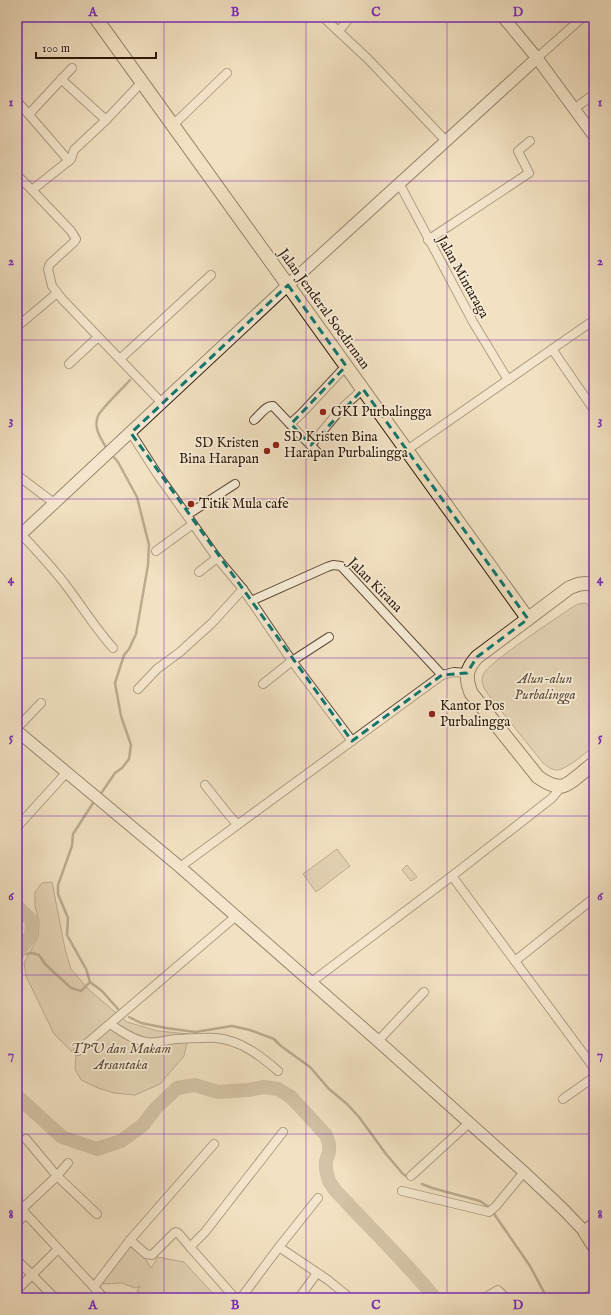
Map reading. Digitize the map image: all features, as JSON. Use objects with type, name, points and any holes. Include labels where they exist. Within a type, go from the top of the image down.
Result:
[{"type":"main road","name":"Jalan Jenderal Soedirman","points":[[95,17],[528,619]]},
{"type":"main road","points":[[594,585],[579,583],[569,588],[477,657],[470,664],[467,673],[467,683],[472,693],[538,777],[548,784],[562,786],[568,784],[594,763]]},
{"type":"main road","points":[[589,1228],[594,1246]]},
{"type":"street","points":[[324,17],[368,59],[446,141]]},
{"type":"street","points":[[339,31],[350,17]]},
{"type":"street","points":[[503,17],[537,58],[594,136]]},
{"type":"street","points":[[113,648],[101,634],[58,574],[19,536],[288,285],[583,17]]},
{"type":"street","points":[[29,114],[72,68]]},
{"type":"street","points":[[172,125],[227,73]]},
{"type":"street","points":[[61,79],[106,120]]},
{"type":"street","points":[[32,190],[70,160],[74,150],[106,120],[142,82]]},
{"type":"street","points":[[574,109],[594,94]]},
{"type":"street","points":[[17,101],[70,160]]},
{"type":"street","points":[[428,240],[529,173],[518,151],[530,141]]},
{"type":"street","points":[[17,175],[71,231],[76,239],[50,264],[48,269],[50,280],[57,293],[162,403]]},
{"type":"street","name":"Jalan Mintaraga","points":[[399,183],[428,240],[486,345],[508,380]]},
{"type":"street","points":[[120,359],[211,275]]},
{"type":"street","points":[[19,325],[57,293]]},
{"type":"street","points":[[407,450],[594,320]]},
{"type":"street","points":[[69,364],[98,337]]},
{"type":"street","points":[[552,349],[594,410]]},
{"type":"street","points":[[290,424],[346,366]]},
{"type":"street","points":[[311,445],[340,410],[363,389]]},
{"type":"street","points":[[254,420],[268,406],[271,405],[318,453]]},
{"type":"street","points":[[130,433],[158,476],[251,601],[276,639],[352,741]]},
{"type":"street","points":[[17,475],[54,503]]},
{"type":"street","points":[[187,515],[235,484]]},
{"type":"street","points":[[156,551],[193,524]]},
{"type":"street","points":[[199,572],[218,558]]},
{"type":"street","name":"Jalan Kirana","points":[[251,601],[327,567],[333,565],[341,566],[442,675]]},
{"type":"street","points":[[138,689],[158,669],[180,652],[212,623],[242,589]]},
{"type":"street","points":[[263,684],[292,661],[329,637]]},
{"type":"street","points":[[180,867],[442,675],[454,672],[467,673]]},
{"type":"street","points":[[41,703],[17,730],[180,867],[310,983],[378,1041],[563,1209],[589,1228]]},
{"type":"street","points":[[17,827],[67,772]]},
{"type":"street","points":[[205,784],[228,814],[238,824]]},
{"type":"street","points":[[310,983],[452,876],[552,798],[562,786]]},
{"type":"street","points":[[452,876],[594,1068]]},
{"type":"street","points":[[515,961],[594,898]]},
{"type":"street","points":[[78,1051],[235,916]]},
{"type":"street","points":[[378,1041],[424,992]]},
{"type":"street","points":[[113,1022],[136,1040],[145,1042],[154,1043],[174,1039],[218,1038],[240,1044],[278,1071]]},
{"type":"street","points":[[563,1099],[594,1077]]},
{"type":"street","points":[[411,1176],[469,1123]]},
{"type":"street","points":[[190,1247],[205,1232],[283,1132]]},
{"type":"street","points":[[26,1139],[58,1176],[97,1214]]},
{"type":"street","points":[[94,1287],[130,1240],[214,1144]]},
{"type":"street","points":[[17,1223],[25,1211],[58,1176],[68,1163]]},
{"type":"street","points":[[402,1192],[487,1211],[493,1208],[524,1172]]},
{"type":"street","points":[[254,1298],[244,1295],[279,1247],[318,1198]]},
{"type":"street","points":[[17,1199],[25,1211],[58,1249],[104,1298]]},
{"type":"street","points":[[130,1240],[146,1254],[152,1255],[176,1232],[236,1298]]},
{"type":"street","points":[[279,1247],[350,1298]]},
{"type":"street","points":[[17,1290],[58,1249]]},
{"type":"street","points":[[17,1260],[55,1298]]},
{"type":"street","points":[[299,1298],[317,1273]]},
{"type":"street","points":[[484,1298],[498,1290],[506,1298]]},
{"type":"street","points":[[585,1298],[594,1293]]},
{"type":"highlighted area","points":[[288,285],[346,366],[291,424],[311,445],[363,389],[528,619],[477,657],[467,673],[442,675],[352,741],[131,433]]},
{"type":"green space","name":"Alun-alun Purbalingga","points":[[585,603],[594,607],[594,746],[571,764],[555,770],[549,768],[543,763],[486,692],[482,678],[487,669],[509,651],[571,608],[578,604]]},
{"type":"green space","points":[[337,849],[350,866],[316,892],[303,874]]},
{"type":"green space","points":[[407,865],[417,877],[411,881],[402,870]]},
{"type":"green space","name":"TPU dan Makam Arsantaka","points":[[52,882],[65,949],[71,969],[88,989],[127,1022],[158,1031],[189,1034],[184,1056],[160,1084],[135,1095],[114,1093],[98,1088],[81,1080],[75,1069],[76,1056],[54,1034],[26,976],[24,963],[38,937],[39,921],[35,906],[35,892],[42,883]]},
{"type":"green space","points":[[132,1246],[143,1255],[151,1268],[158,1257],[184,1262],[217,1298],[146,1298],[137,1291],[140,1286],[135,1288],[122,1283],[103,1284],[102,1281],[125,1251]]},
{"type":"waterway","points":[[107,449],[97,429],[96,425],[98,416],[107,404],[130,380]]},
{"type":"waterway","points":[[100,795],[115,773],[122,768],[129,759],[131,745],[121,716],[115,683],[124,655],[129,649],[136,634],[148,565],[149,545],[137,497],[118,462],[111,454]]},
{"type":"waterway","points":[[95,800],[73,834],[72,846],[58,885],[58,894],[68,918],[67,935],[86,969],[90,982],[102,991],[118,1009]]},
{"type":"waterway","points":[[17,906],[32,921],[31,935],[17,954]]},
{"type":"waterway","points":[[17,955],[32,953],[39,955],[45,964],[71,988],[81,991],[90,982]]},
{"type":"waterway","points":[[129,1017],[141,1023],[195,1032],[232,1026],[250,1030],[274,1039],[281,1046],[310,1067],[329,1089],[347,1104],[359,1117],[386,1154],[403,1174],[409,1178]]},
{"type":"waterway","points":[[17,1096],[62,1137],[97,1149],[121,1141],[143,1125],[155,1109],[177,1088],[195,1085],[218,1092],[248,1090],[264,1087],[278,1089],[291,1097],[326,1135],[329,1144],[326,1170],[329,1181],[335,1190],[435,1298]]},
{"type":"waterway","points":[[422,1184],[480,1201],[490,1208],[530,1266],[547,1298]]},
{"type":"place","name":"GKI Purbalingga","points":[[323,412]]},
{"type":"place","name":"SD Kristen Bina Harapan Purbalingga","points":[[276,445]]},
{"type":"place","name":"SD Kristen Bina Harapan","points":[[267,451]]},
{"type":"place","name":"Titik Mula cafe","points":[[191,504]]},
{"type":"place","name":"Kantor Pos Purbalingga","points":[[432,714]]}]
